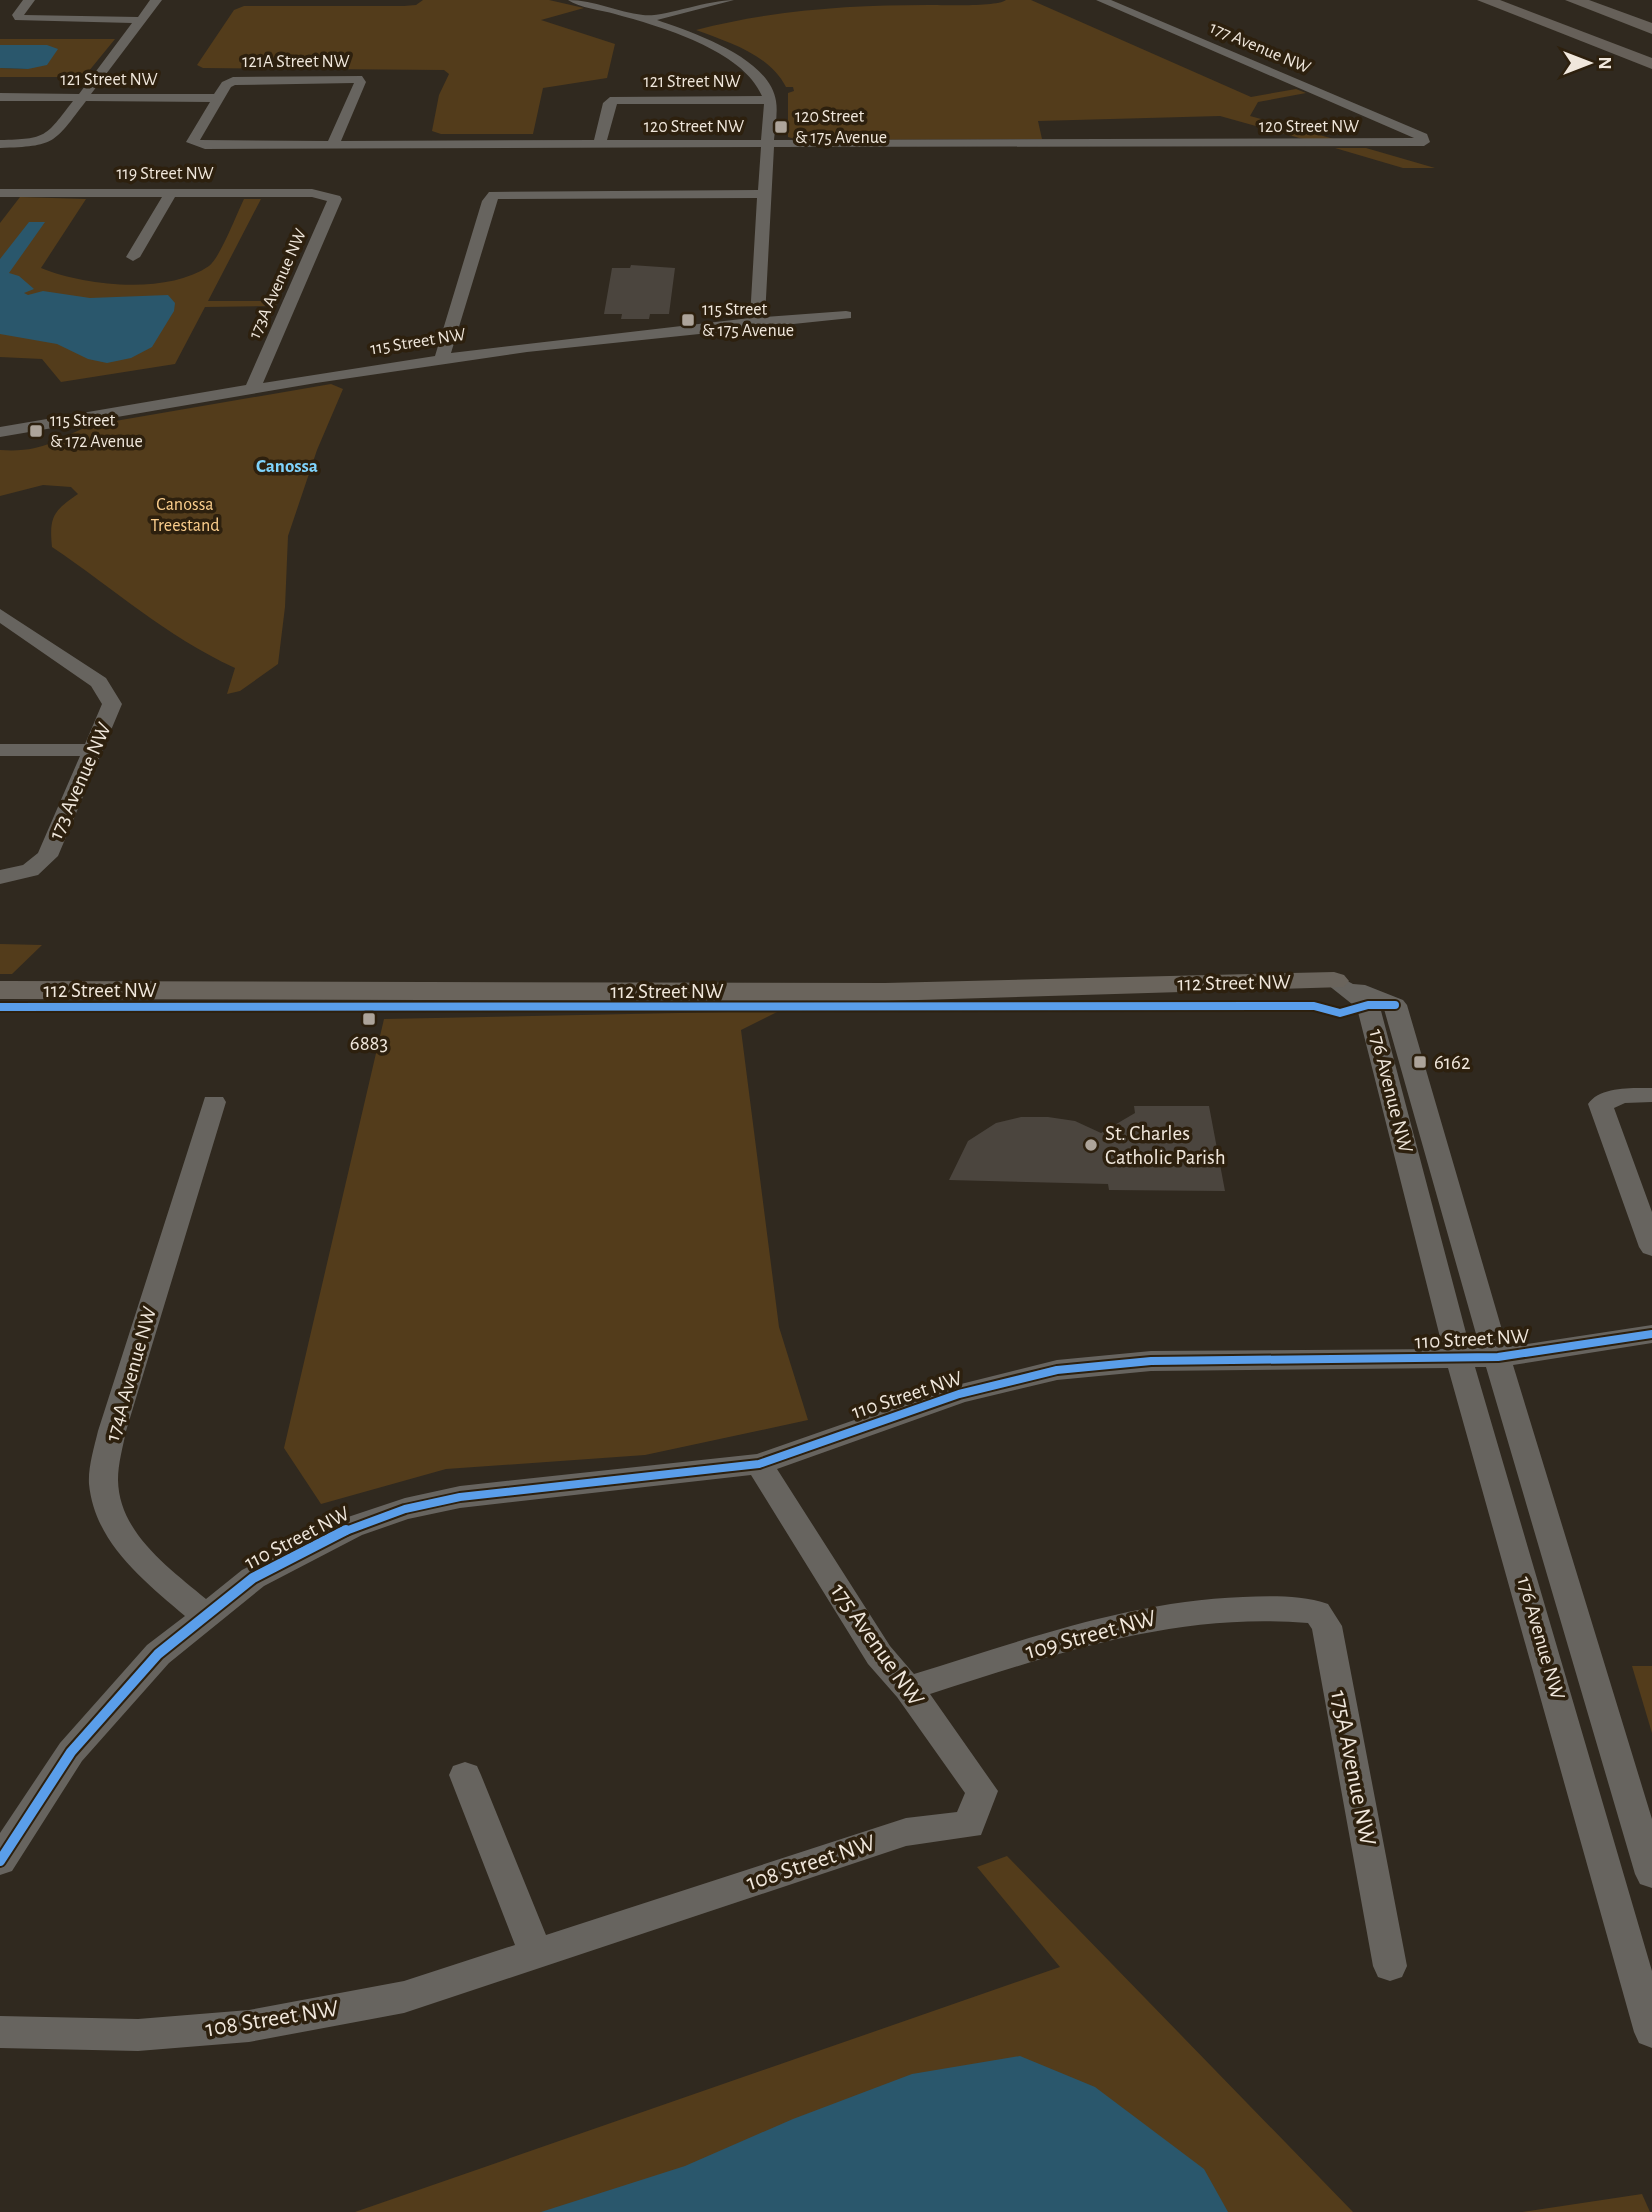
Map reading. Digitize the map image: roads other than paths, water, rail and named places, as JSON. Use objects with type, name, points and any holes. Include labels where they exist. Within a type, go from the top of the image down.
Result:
[{"type":"highway","points":[[1485,0],[1652,64]]},
{"type":"highway","points":[[1573,0],[1652,29]]},
{"type":"main road","name":"112 Street NW","points":[[0,990],[885,992],[1334,981]]},
{"type":"street","points":[[29,0],[18,15],[19,18],[141,20]]},
{"type":"street","points":[[0,144],[42,142],[52,137],[156,0]]},
{"type":"street","points":[[574,0],[641,20],[720,49],[760,75],[766,84],[770,100],[757,320]]},
{"type":"street","points":[[641,20],[728,0]]},
{"type":"street","name":"177 Avenue NW","points":[[1102,0],[1422,137],[1424,142]]},
{"type":"street","points":[[699,54],[720,49]]},
{"type":"street","name":"121A Street NW","points":[[219,98],[233,80],[360,80],[333,145]]},
{"type":"street","name":"121 Street NW","points":[[0,97],[219,98]]},
{"type":"street","name":"120 Street NW","points":[[219,98],[192,140],[194,143],[767,145],[1424,142]]},
{"type":"street","name":"121 Street NW","points":[[600,145],[609,103],[614,100],[770,100]]},
{"type":"street","points":[[1351,115],[1366,113]]},
{"type":"street","name":"119 Street NW","points":[[0,193],[330,195]]},
{"type":"street","points":[[134,257],[171,193]]},
{"type":"street","points":[[442,357],[489,201],[494,195],[765,194]]},
{"type":"street","name":"173A Avenue NW","points":[[252,388],[321,234],[335,199],[330,195]]},
{"type":"street","name":"115 Street NW","points":[[0,432],[442,357],[570,339],[757,320],[846,315]]},
{"type":"street","name":"173 Avenue NW","points":[[0,615],[105,689],[111,698],[111,709],[47,856],[30,870],[0,877]]},
{"type":"street","points":[[0,750],[94,750]]},
{"type":"street","name":"176 Avenue NW","points":[[1334,981],[1395,1005],[1652,1874]]},
{"type":"street","name":"176 Avenue NW","points":[[1334,981],[1368,1005],[1459,1359],[1652,2032]]},
{"type":"street","points":[[1652,1095],[1622,1096],[1600,1104],[1652,1247]]},
{"type":"street","name":"174A Avenue NW","points":[[206,1616],[138,1558],[112,1521],[104,1482],[112,1431],[214,1102]]},
{"type":"street","name":"110 Street NW","points":[[0,1861],[71,1752],[158,1654],[253,1578],[352,1527],[405,1509],[460,1497],[759,1464],[959,1394],[1057,1370],[1151,1361],[1498,1357],[1548,1352],[1652,1334]]},
{"type":"street","name":"175 Avenue NW","points":[[759,1464],[879,1655],[908,1688],[982,1791],[969,1825]]},
{"type":"street","name":"109 Street NW","points":[[908,1688],[1136,1620],[1175,1613],[1278,1606]]},
{"type":"street","name":"175A Avenue NW","points":[[1278,1606],[1317,1612],[1327,1626],[1390,1966]]},
{"type":"street","points":[[466,1775],[536,1954]]},
{"type":"street","name":"108 Street NW","points":[[0,2032],[138,2035],[249,2026],[404,1997],[906,1832],[969,1825]]},
{"type":"water","points":[[0,45],[47,45],[58,49],[47,65],[28,69],[0,68]]},
{"type":"water","points":[[29,222],[45,222],[9,273],[19,276],[34,289],[24,293],[28,295],[43,291],[90,298],[168,295],[175,303],[174,311],[152,347],[131,358],[107,363],[88,359],[57,344],[0,334],[0,259]]},
{"type":"water","points":[[1020,2056],[1095,2087],[1204,2169],[1228,2212],[541,2212],[685,2166],[793,2119],[912,2074]]},
{"type":"place","name":"120 Street & 175 Avenue","points":[[781,127]]},
{"type":"place","name":"115 Street & 175 Avenue","points":[[688,320]]},
{"type":"place","name":"115 Street & 172 Avenue","points":[[36,431]]},
{"type":"place","name":"6883","points":[[369,1019]]},
{"type":"place","name":"6162","points":[[1420,1062]]},
{"type":"place","name":"St. Charles Catholic Parish","points":[[1091,1145]]},
{"type":"district","name":"Canossa","points":[[287,466]]},
{"type":"park label","name":"Canossa Treestand","points":[[185,515]]}]
